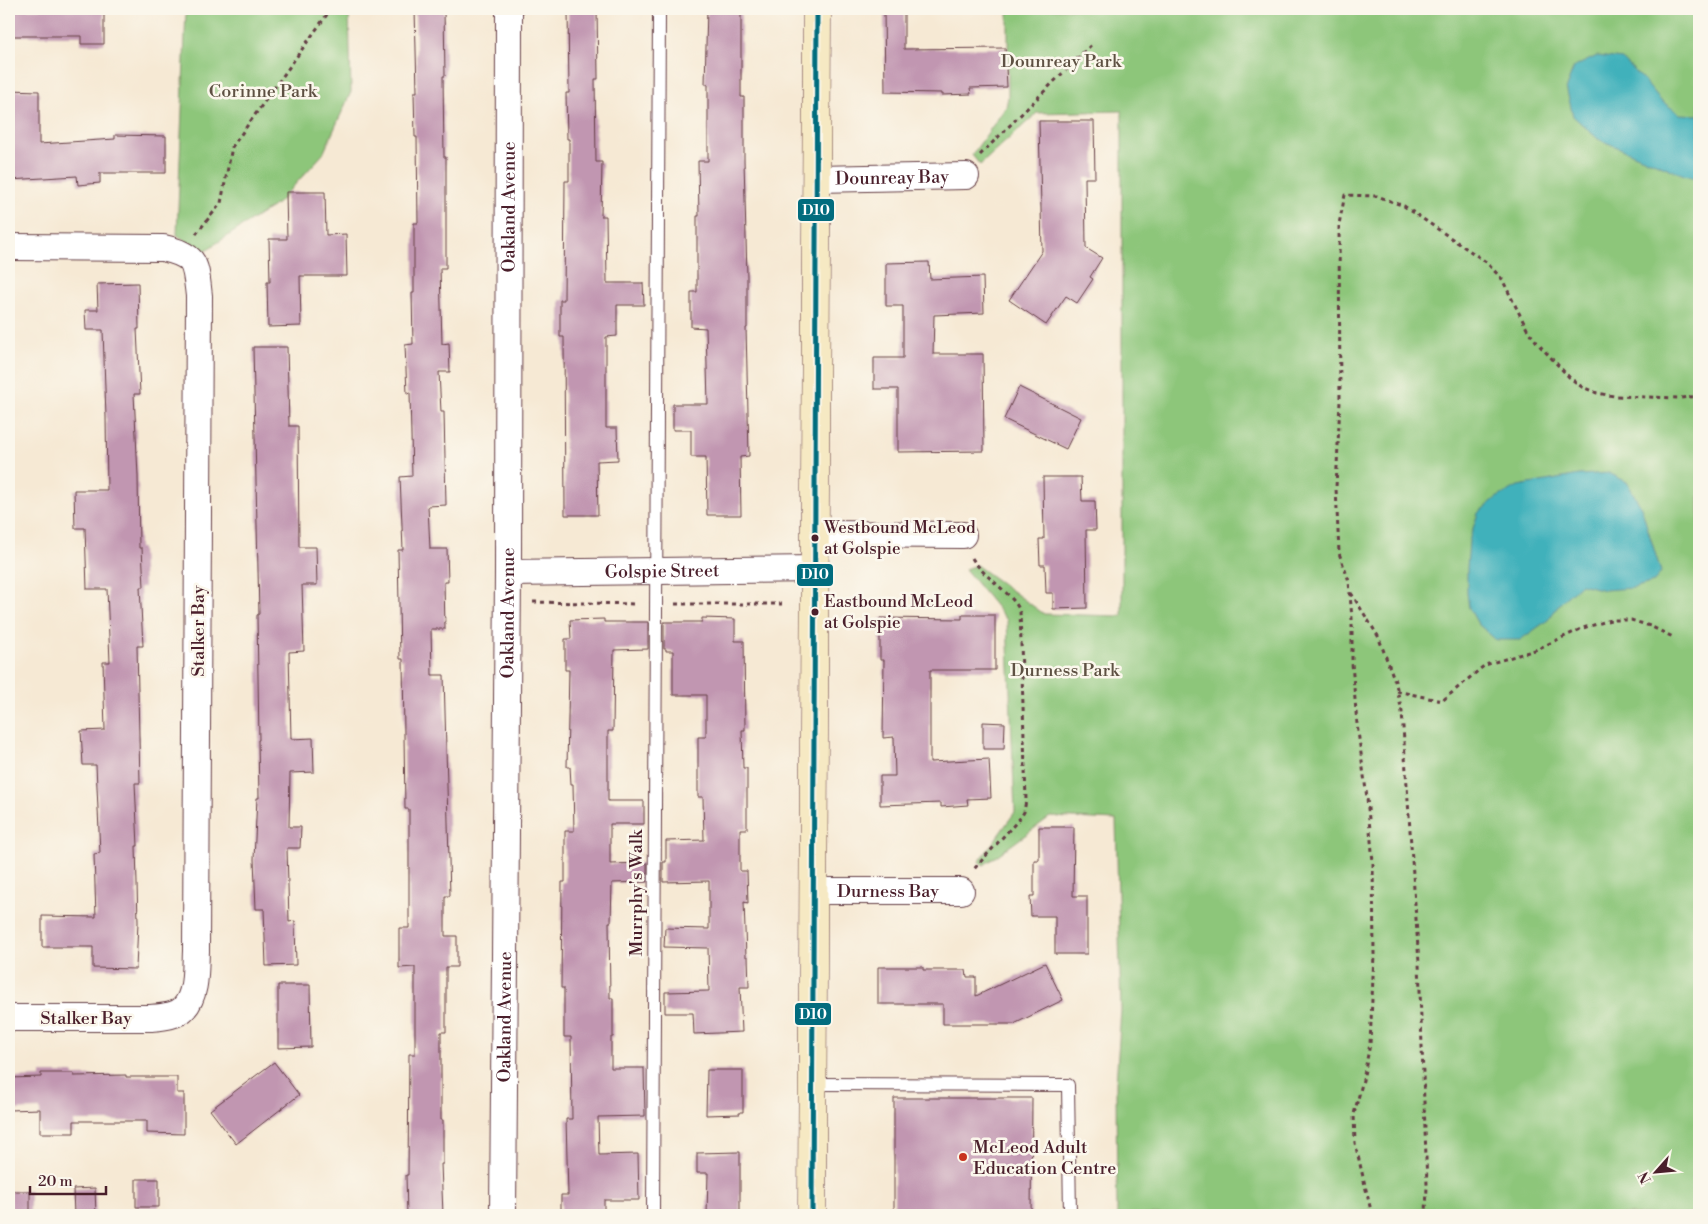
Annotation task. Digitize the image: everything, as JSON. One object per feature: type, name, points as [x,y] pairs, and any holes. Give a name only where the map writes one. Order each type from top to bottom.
[{"type":"street","name":"Oakland Avenue","points":[[503,1215],[508,573],[509,9]]},
{"type":"street","points":[[812,1215],[817,9]]},
{"type":"street","name":"Dounreay Bay","points":[[817,179],[966,176]]},
{"type":"street","points":[[9,247],[163,248],[182,252]]},
{"type":"street","name":"Stalker Bay","points":[[9,1018],[151,1018],[169,1016],[184,1009],[191,996],[196,951],[199,296],[196,271],[189,258],[182,252]]},
{"type":"street","points":[[815,534],[963,534]]},
{"type":"street","name":"Golspie Street","points":[[508,573],[816,569]]},
{"type":"street","name":"Durness Bay","points":[[814,891],[961,891]]},
{"type":"lane","name":"Murrphy's Walk","points":[[653,1215],[653,901],[657,571],[659,9]]},
{"type":"lane","points":[[813,1084],[1068,1085],[1070,1215]]},
{"type":"path","points":[[182,252],[221,203],[232,147],[331,9]]},
{"type":"path","points":[[966,176],[982,151],[1091,45]]},
{"type":"path","points":[[1372,1215],[1355,1143],[1354,1114],[1370,1044],[1374,954],[1372,862],[1367,798],[1356,724],[1349,581],[1340,553],[1336,488],[1340,401],[1339,224],[1345,195],[1377,196],[1404,206],[1486,262],[1502,279],[1528,331],[1534,339],[1555,363],[1582,387],[1597,394],[1614,396],[1681,398],[1699,396]]},
{"type":"path","points":[[961,891],[970,874],[1021,817],[1026,800],[1020,611],[1014,601],[975,562],[967,549],[963,534]]},
{"type":"path","points":[[1350,592],[1378,636],[1397,691],[1402,712],[1419,963],[1427,1185],[1426,1215]]},
{"type":"path","points":[[1397,691],[1442,700],[1485,665],[1535,650],[1583,628],[1611,620],[1631,620],[1650,626],[1673,637]]},
{"type":"green space","name":"Corinne Park","points":[[186,9],[349,9],[351,92],[323,154],[278,203],[200,254],[177,235]]},
{"type":"green space","points":[[1008,9],[1699,9],[1699,1215],[1117,1215],[1116,1083],[1121,1010],[1116,820],[1050,817],[984,865],[979,862],[1015,812],[1007,620],[965,569],[976,565],[1044,614],[1122,616],[1122,111],[1037,113],[980,165],[972,155],[1006,107],[1008,97]]},
{"type":"water","points":[[1597,56],[1622,59],[1641,77],[1660,100],[1680,114],[1699,115],[1699,179],[1684,175],[1598,139],[1573,116],[1566,87],[1574,67]]},
{"type":"water","points":[[1609,473],[1627,482],[1641,507],[1661,572],[1654,582],[1633,588],[1604,590],[1581,584],[1562,601],[1548,620],[1520,640],[1496,640],[1478,624],[1469,608],[1467,568],[1469,541],[1478,513],[1496,498],[1518,486],[1579,475]]},
{"type":"building","points":[[9,9],[104,9],[104,44],[81,44],[81,36],[9,36]]},
{"type":"building","points":[[415,9],[444,9],[445,76],[443,76],[444,157],[446,157],[446,268],[440,268],[442,344],[449,343],[450,372],[439,372],[441,412],[444,412],[446,505],[428,506],[430,549],[447,549],[448,582],[444,582],[445,629],[431,629],[432,675],[444,675],[450,896],[445,896],[445,936],[457,936],[457,967],[446,967],[446,1032],[441,1032],[443,1215],[407,1215],[409,1054],[415,1054],[415,967],[399,968],[399,928],[409,928],[409,809],[405,809],[403,659],[400,659],[398,550],[403,550],[400,477],[412,476],[410,393],[407,394],[405,345],[413,344],[414,223],[418,223],[417,137],[415,137],[414,92],[417,92]]},
{"type":"building","points":[[568,9],[597,9],[598,79],[595,79],[596,162],[602,162],[601,216],[606,216],[607,283],[643,283],[644,305],[617,305],[617,336],[606,337],[606,428],[617,428],[618,460],[597,461],[598,515],[565,515],[564,337],[560,337],[560,300],[564,300],[565,181],[569,181],[566,93],[569,93]]},
{"type":"building","points":[[707,9],[741,9],[741,97],[744,97],[749,456],[740,457],[741,515],[707,515],[706,457],[691,457],[691,430],[673,430],[673,404],[708,404],[706,328],[691,327],[691,292],[697,292],[698,161],[708,161],[708,84],[705,84]]},
{"type":"building","points":[[884,9],[904,9],[904,49],[1005,48],[1007,87],[970,88],[971,94],[942,95],[942,93],[885,92]]},
{"type":"building","points":[[10,90],[39,91],[39,144],[115,139],[115,135],[166,136],[166,173],[100,173],[100,183],[78,185],[77,176],[9,180]]},
{"type":"building","points":[[1039,121],[1094,121],[1095,178],[1085,178],[1086,248],[1102,258],[1090,277],[1093,279],[1077,303],[1066,296],[1046,325],[1009,300],[1042,251]]},
{"type":"building","points":[[286,192],[325,192],[326,235],[346,234],[347,276],[300,276],[301,326],[268,327],[267,282],[270,282],[269,239],[287,239]]},
{"type":"building","points":[[929,262],[930,279],[983,277],[984,313],[934,315],[933,354],[983,354],[984,451],[898,452],[898,389],[874,389],[874,358],[903,358],[903,306],[886,306],[886,263]]},
{"type":"building","points":[[138,283],[139,329],[137,329],[140,394],[134,394],[139,548],[142,548],[144,587],[140,587],[143,646],[137,646],[140,783],[135,783],[138,846],[136,846],[138,922],[136,969],[93,968],[93,947],[42,947],[42,916],[96,917],[94,854],[100,853],[96,765],[83,765],[81,731],[105,730],[103,662],[110,662],[107,589],[87,589],[85,528],[75,528],[74,490],[107,490],[106,417],[103,330],[86,330],[85,310],[98,310],[97,284]]},
{"type":"building","points":[[253,347],[287,347],[289,426],[298,426],[299,547],[316,547],[317,585],[302,585],[304,651],[289,652],[291,739],[313,738],[314,772],[290,773],[289,827],[301,827],[300,848],[287,848],[289,922],[295,921],[296,965],[266,966],[264,909],[256,909],[254,859],[257,798],[259,798],[257,615],[259,614]]},
{"type":"building","points":[[1019,387],[1081,418],[1066,449],[1004,419]]},
{"type":"building","points":[[1043,477],[1081,477],[1082,501],[1095,501],[1096,530],[1086,530],[1087,608],[1053,609],[1053,593],[1046,593],[1045,565],[1040,565],[1039,539],[1044,539]]},
{"type":"building","points":[[962,615],[995,615],[995,670],[930,670],[930,762],[989,759],[991,798],[967,799],[968,805],[941,807],[941,803],[880,805],[880,776],[895,776],[894,737],[883,738],[884,660],[880,660],[880,618],[962,619]]},
{"type":"building","points":[[702,618],[735,619],[735,641],[744,641],[745,730],[742,730],[743,768],[747,768],[747,829],[740,829],[740,871],[747,871],[748,903],[744,902],[749,987],[740,987],[742,1032],[694,1034],[693,1013],[665,1013],[665,992],[709,991],[708,948],[664,947],[665,928],[709,929],[709,881],[663,882],[663,862],[666,862],[666,841],[704,840],[703,797],[698,797],[698,737],[706,737],[706,695],[673,695],[673,651],[666,651],[664,649],[664,622],[702,622]]},
{"type":"building","points":[[604,619],[604,622],[648,622],[648,649],[614,650],[613,731],[608,731],[608,801],[644,801],[644,824],[610,824],[610,864],[647,863],[647,882],[612,883],[611,922],[609,922],[610,998],[613,998],[611,1068],[644,1068],[645,1116],[598,1117],[599,1155],[638,1154],[639,1200],[604,1200],[604,1215],[561,1215],[561,1195],[568,1195],[566,1119],[572,1119],[571,1037],[564,1037],[564,988],[561,988],[562,882],[565,882],[565,831],[574,831],[573,784],[571,784],[570,767],[567,767],[569,670],[565,670],[565,639],[571,639],[570,620]]},
{"type":"building","points":[[983,722],[1005,723],[1004,749],[983,749]]},
{"type":"building","points":[[1039,827],[1074,827],[1073,896],[1087,896],[1087,954],[1055,954],[1055,916],[1031,916],[1030,896],[1034,896],[1034,860],[1039,860]]},
{"type":"building","points":[[1045,963],[1063,1000],[1014,1024],[943,1024],[943,1004],[878,1004],[878,967],[923,967],[923,970],[966,970],[967,977],[976,977],[976,996]]},
{"type":"building","points":[[278,985],[310,985],[311,1047],[278,1048]]},
{"type":"building","points":[[274,1062],[299,1095],[236,1144],[210,1110]]},
{"type":"building","points":[[707,1070],[743,1070],[743,1112],[740,1112],[740,1114],[706,1115]]},
{"type":"building","points":[[41,1073],[74,1073],[74,1076],[126,1075],[126,1077],[177,1077],[177,1093],[184,1093],[184,1134],[147,1133],[147,1121],[74,1121],[74,1133],[40,1133],[40,1109],[9,1110],[9,1078],[41,1077]]},
{"type":"building","name":"McLeod Adult Education Centre","points":[[894,1098],[1032,1098],[1031,1215],[894,1215]]},
{"type":"building","points":[[740,1152],[740,1215],[707,1215],[708,1173],[697,1173],[697,1153]]},
{"type":"building","points":[[136,1179],[159,1179],[159,1207],[136,1207]]},
{"type":"building","points":[[95,1188],[96,1215],[74,1215],[73,1189]]},
{"type":"building","points":[[11,1191],[30,1191],[30,1215],[11,1215]]},
{"type":"transit line","name":"D10","points":[[812,1215],[817,9]]},
{"type":"place","name":"Westbound McLeod at Golspie","points":[[815,538]]},
{"type":"place","name":"Eastbound McLeod at Golspie","points":[[815,612]]},
{"type":"place","name":"McLeod Adult Education Centre","points":[[963,1157]]},
{"type":"park label","name":"Dounreay Park","points":[[1061,61]]},
{"type":"park label","name":"Durness Park","points":[[1065,670]]}]
